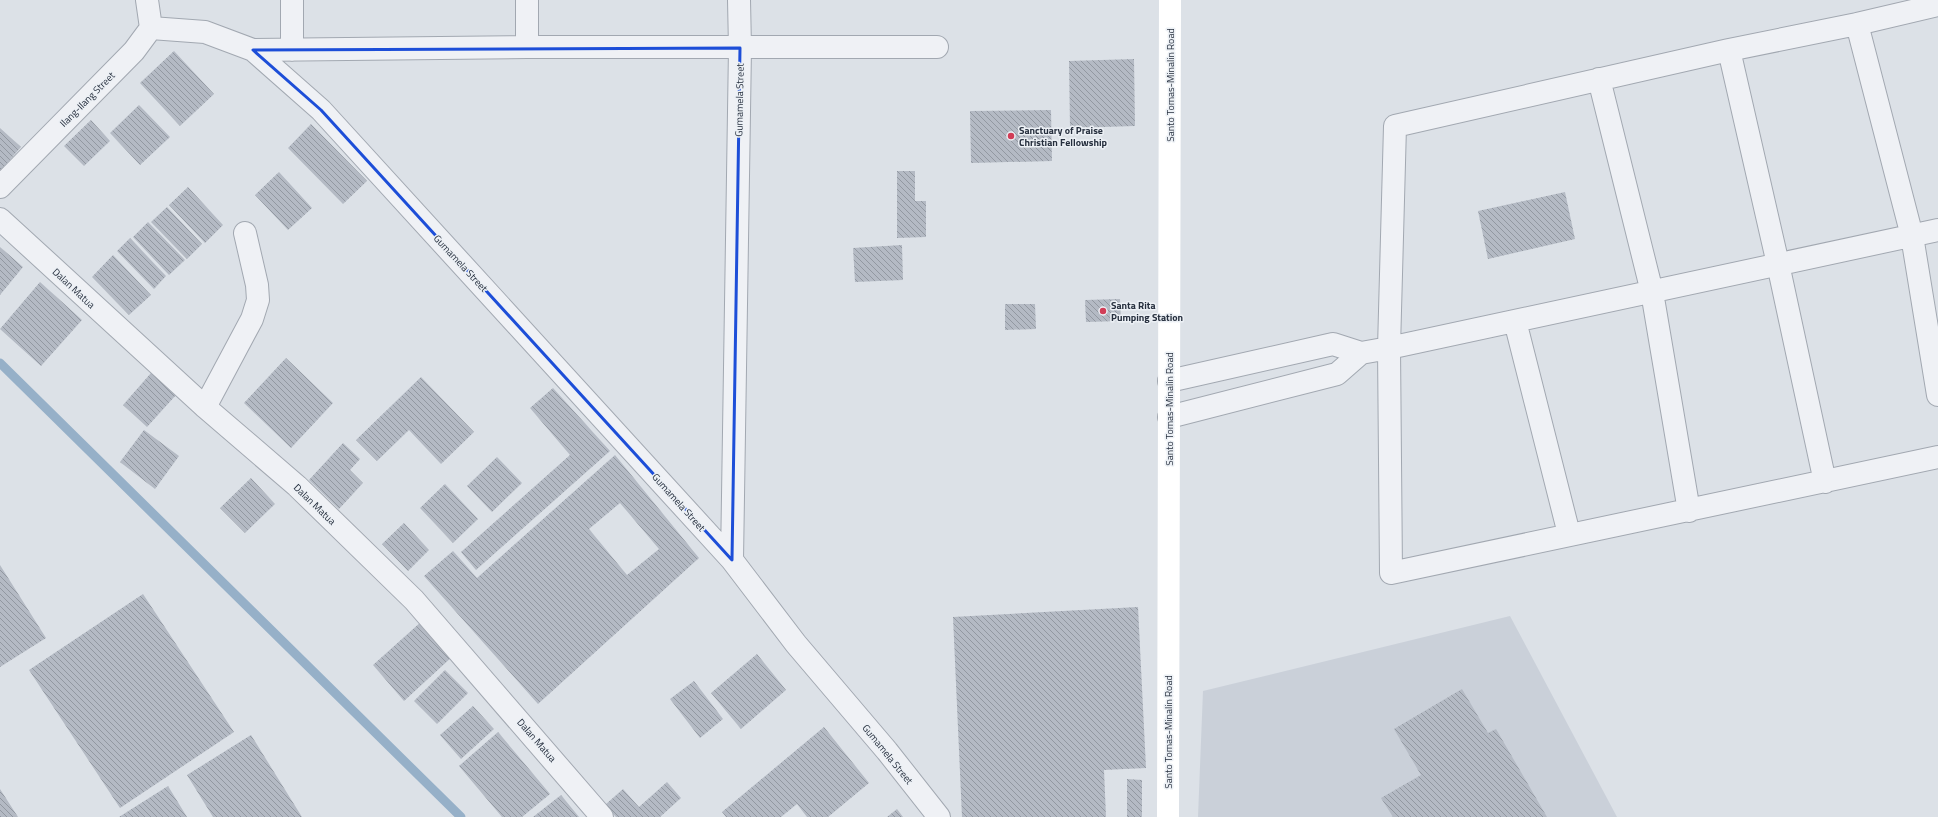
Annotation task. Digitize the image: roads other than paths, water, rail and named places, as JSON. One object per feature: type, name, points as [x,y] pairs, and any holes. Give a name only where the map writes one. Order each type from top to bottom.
[{"type":"main road","name":"Santo Tomas-Minalin Road","points":[[1168,817],[1170,0]]},
{"type":"street","points":[[147,0],[151,28]]},
{"type":"street","points":[[292,0],[292,50]]},
{"type":"street","points":[[527,0],[527,47]]},
{"type":"street","name":"Gumamela Street","points":[[732,560],[740,48],[739,0]]},
{"type":"street","points":[[1938,5],[1857,24],[1729,50],[1395,126],[1389,348],[1391,573],[1569,534],[1689,511],[1825,482],[1938,456]]},
{"type":"street","points":[[1857,24],[1912,236],[1938,395]]},
{"type":"street","name":"Gumamela Street","points":[[151,28],[205,32],[253,50],[321,110],[732,560],[796,644],[887,751],[939,817]]},
{"type":"street","name":"Ilang-Ilang Street","points":[[0,187],[134,52],[151,28]]},
{"type":"street","points":[[253,50],[527,47],[937,47]]},
{"type":"street","points":[[1729,50],[1778,264],[1825,482]]},
{"type":"street","points":[[1599,79],[1652,292],[1689,511]]},
{"type":"street","name":"Dalan Matua","points":[[0,219],[205,407],[297,486],[414,600],[602,817]]},
{"type":"street","points":[[1169,381],[1333,344],[1361,353],[1389,348],[1938,230]]},
{"type":"street","points":[[205,407],[252,320],[258,300],[258,285],[245,233]]},
{"type":"street","points":[[1514,321],[1569,534]]},
{"type":"street","points":[[1169,417],[1337,374],[1361,353]]},
{"type":"waterway","points":[[0,363],[461,817]]},
{"type":"place","name":"Sanctuary of Praise Christian Fellowship","points":[[1011,136]]},
{"type":"place","name":"Santa Rita Pumping Station","points":[[1103,311]]}]
